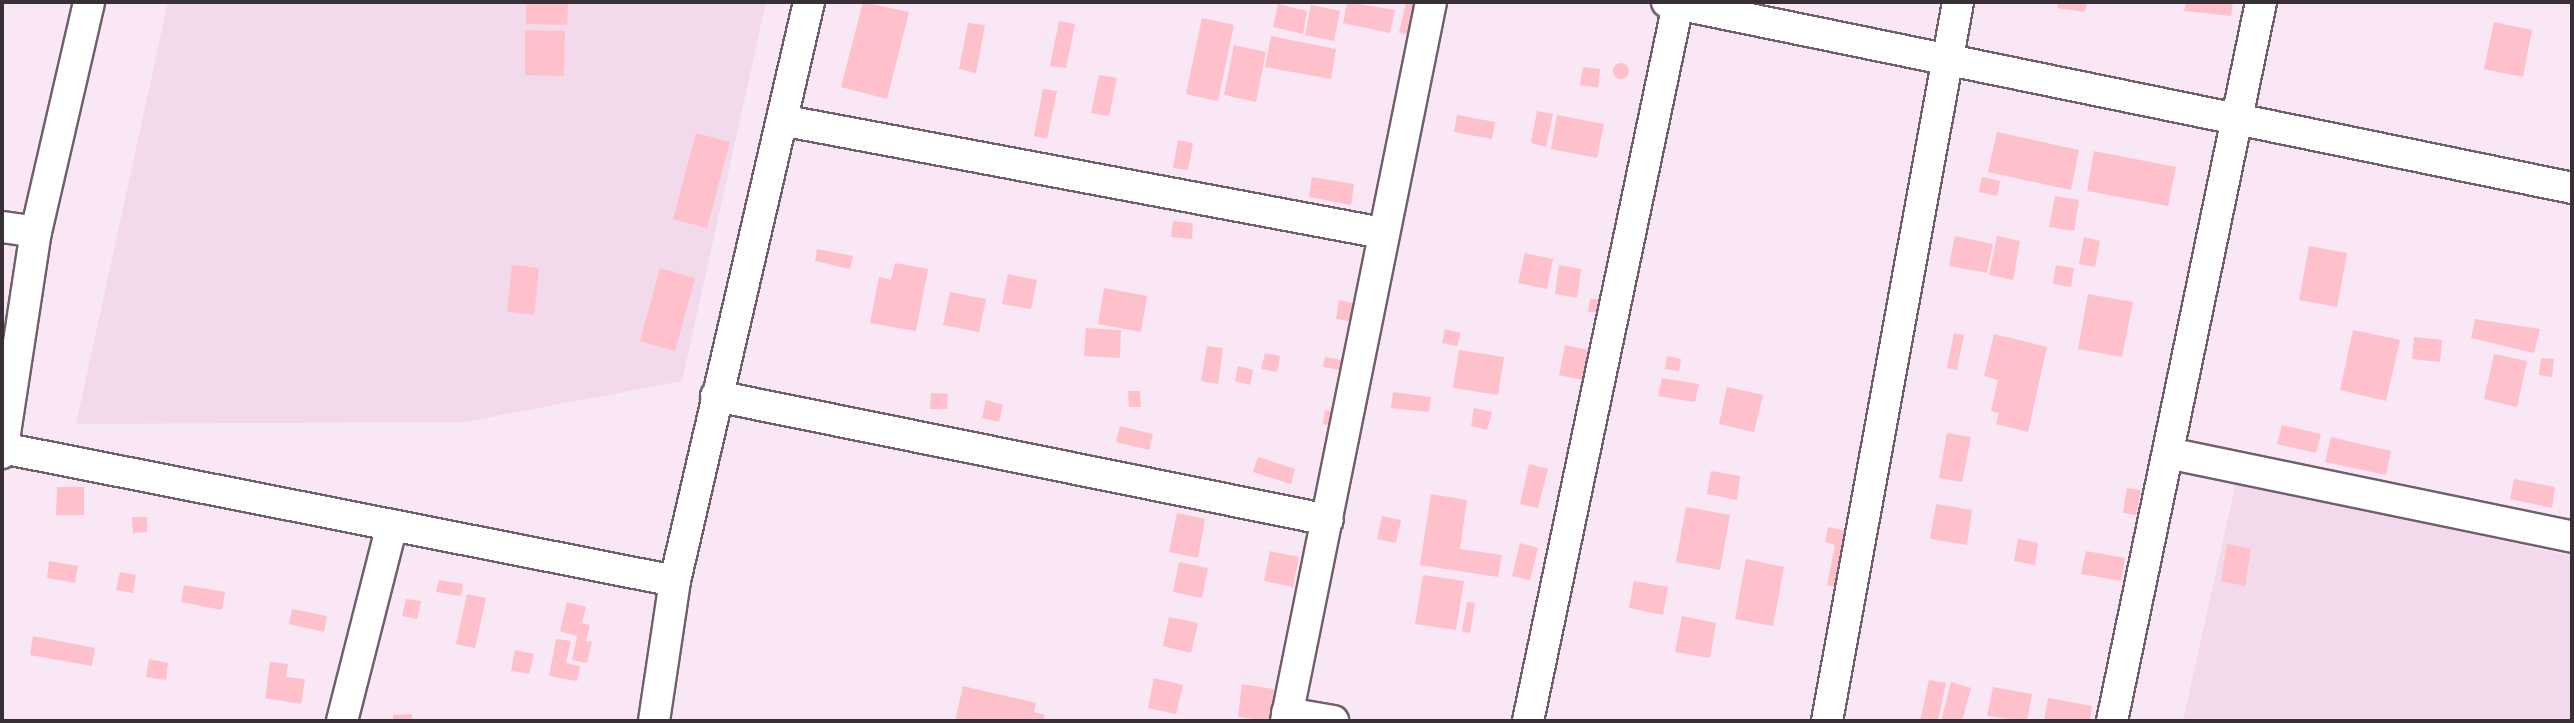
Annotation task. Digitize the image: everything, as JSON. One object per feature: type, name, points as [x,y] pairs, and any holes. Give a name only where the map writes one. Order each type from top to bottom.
[{"type":"street","points":[[89,2],[36,232],[2,451],[675,581]]},
{"type":"street","points":[[654,721],[675,581],[716,396],[786,121],[809,2]]},
{"type":"street","points":[[1333,721],[1286,717],[1328,520],[1382,233],[1430,2]]},
{"type":"street","points":[[1827,721],[1958,2]]},
{"type":"street","points":[[2112,721],[2168,453],[2232,118],[2261,2]]},
{"type":"street","points":[[1528,721],[1673,3],[2572,188]]},
{"type":"street","points":[[786,121],[1382,233]]},
{"type":"street","points":[[2,226],[36,232]]},
{"type":"street","points":[[716,396],[1328,520]]},
{"type":"street","points":[[2168,453],[2572,537]]},
{"type":"street","points":[[342,721],[392,525]]},
{"type":"shaded area","points":[[168,2],[766,2],[682,381],[464,422],[76,424]]},
{"type":"shaded area","points":[[2236,482],[2572,556],[2572,721],[2183,721]]},
{"type":"building","points":[[526,2],[568,2],[567,25],[526,24]]},
{"type":"building","points":[[863,2],[909,12],[887,99],[841,87]]},
{"type":"building","points":[[1347,2],[1395,10],[1390,33],[1343,23]]},
{"type":"building","points":[[1406,2],[1422,4],[1415,36],[1399,33]]},
{"type":"building","points":[[2058,2],[2087,2],[2085,12],[2057,8]]},
{"type":"building","points":[[2186,2],[2233,2],[2231,16],[2184,11]]},
{"type":"building","points":[[1278,4],[1307,11],[1303,34],[1273,27]]},
{"type":"building","points":[[1311,5],[1340,11],[1334,41],[1305,35]]},
{"type":"building","points":[[1202,18],[1234,25],[1218,101],[1186,94]]},
{"type":"building","points":[[1059,21],[1075,24],[1066,68],[1050,66]]},
{"type":"building","points":[[2494,22],[2532,30],[2523,77],[2484,69]]},
{"type":"building","points":[[968,23],[985,25],[976,73],[959,69]]},
{"type":"building","points":[[525,30],[565,31],[564,76],[525,75]]},
{"type":"building","points":[[1271,36],[1336,49],[1331,79],[1265,67]]},
{"type":"building","points":[[1234,45],[1266,52],[1256,102],[1224,95]]},
{"type":"building","points":[[1621,63],[1629,71],[1621,79],[1613,71]]},
{"type":"building","points":[[1583,67],[1600,69],[1598,88],[1580,85]]},
{"type":"building","points":[[1099,75],[1117,78],[1109,116],[1091,113]]},
{"type":"building","points":[[1043,89],[1057,91],[1047,139],[1034,136]]},
{"type":"building","points":[[1537,111],[1553,114],[1546,147],[1531,143]]},
{"type":"building","points":[[1457,115],[1495,122],[1492,139],[1454,132]]},
{"type":"building","points":[[1557,115],[1604,124],[1597,158],[1551,149]]},
{"type":"building","points":[[1997,132],[2079,150],[2071,190],[1988,172]]},
{"type":"building","points":[[696,133],[730,142],[707,228],[673,219]]},
{"type":"building","points":[[1178,140],[1193,143],[1188,170],[1173,168]]},
{"type":"building","points":[[2094,151],[2176,167],[2168,206],[2087,191]]},
{"type":"building","points":[[1312,177],[1354,184],[1351,205],[1309,197]]},
{"type":"building","points":[[1982,177],[2000,181],[1997,196],[1979,192]]},
{"type":"building","points":[[2055,196],[2079,200],[2074,231],[2049,227]]},
{"type":"building","points":[[1173,221],[1193,223],[1192,239],[1171,237]]},
{"type":"building","points":[[1955,236],[1993,244],[1987,273],[1949,266]]},
{"type":"building","points":[[1997,236],[2020,241],[2013,280],[1989,275]]},
{"type":"building","points":[[2084,237],[2100,241],[2095,267],[2079,264]]},
{"type":"building","points":[[2309,246],[2347,253],[2337,307],[2299,300]]},
{"type":"building","points":[[817,249],[853,256],[850,269],[815,261]]},
{"type":"building","points":[[1525,253],[1553,259],[1547,289],[1518,283]]},
{"type":"building","points":[[895,263],[928,269],[916,331],[870,323],[879,277],[891,280]]},
{"type":"building","points":[[512,265],[539,268],[534,315],[507,311]]},
{"type":"building","points":[[1559,265],[1581,269],[1577,298],[1555,294]]},
{"type":"building","points":[[2056,265],[2074,268],[2071,287],[2053,284]]},
{"type":"building","points":[[660,268],[695,278],[675,351],[640,341]]},
{"type":"building","points":[[1008,274],[1037,280],[1031,309],[1002,304]]},
{"type":"building","points":[[1104,288],[1147,296],[1141,332],[1098,324]]},
{"type":"building","points":[[950,292],[986,299],[979,332],[943,325]]},
{"type":"building","points":[[2088,294],[2133,302],[2122,357],[2078,349]]},
{"type":"building","points":[[1590,299],[1605,300],[1604,313],[1588,312]]},
{"type":"building","points":[[1339,300],[1357,304],[1353,322],[1336,319]]},
{"type":"building","points":[[2475,319],[2540,329],[2534,353],[2471,338]]},
{"type":"building","points":[[1086,328],[1121,330],[1120,358],[1084,356]]},
{"type":"building","points":[[1445,329],[1461,333],[1457,346],[1442,343]]},
{"type":"building","points":[[2353,330],[2400,340],[2386,401],[2340,390]]},
{"type":"building","points":[[1954,333],[1964,335],[1957,370],[1947,368]]},
{"type":"building","points":[[1994,334],[2047,347],[2028,432],[1996,424],[1999,413],[1991,411],[1998,380],[1984,376]]},
{"type":"building","points":[[2414,337],[2442,340],[2440,362],[2412,359]]},
{"type":"building","points":[[1565,345],[1593,351],[1587,381],[1559,375]]},
{"type":"building","points":[[1207,346],[1223,348],[1218,384],[1201,381]]},
{"type":"building","points":[[1459,350],[1504,357],[1498,395],[1453,388]]},
{"type":"building","points":[[1265,353],[1280,356],[1277,372],[1261,369]]},
{"type":"building","points":[[2494,354],[2527,361],[2517,407],[2484,399]]},
{"type":"building","points":[[1667,356],[1681,359],[1679,371],[1665,369]]},
{"type":"building","points":[[1325,357],[1347,361],[1345,371],[1323,367]]},
{"type":"building","points":[[2541,358],[2554,359],[2552,377],[2539,375]]},
{"type":"building","points":[[1238,366],[1253,370],[1250,385],[1235,381]]},
{"type":"building","points":[[1662,378],[1699,384],[1695,402],[1658,396]]},
{"type":"building","points":[[1727,387],[1763,395],[1754,432],[1719,424]]},
{"type":"building","points":[[1128,391],[1140,391],[1141,407],[1129,407]]},
{"type":"building","points":[[1393,392],[1431,397],[1429,412],[1391,408]]},
{"type":"building","points":[[931,393],[948,394],[947,409],[930,409]]},
{"type":"building","points":[[986,400],[1003,405],[999,422],[982,418]]},
{"type":"building","points":[[1474,408],[1492,412],[1487,430],[1471,426]]},
{"type":"building","points":[[1325,410],[1339,413],[1337,427],[1323,424]]},
{"type":"building","points":[[2282,425],[2321,434],[2316,453],[2277,444]]},
{"type":"building","points":[[1120,426],[1153,434],[1149,450],[1116,442]]},
{"type":"building","points":[[1947,433],[1971,437],[1962,482],[1939,478]]},
{"type":"building","points":[[2331,437],[2391,451],[2386,475],[2325,462]]},
{"type":"building","points":[[1258,457],[1295,469],[1291,484],[1253,472]]},
{"type":"building","points":[[1529,464],[1548,469],[1538,508],[1520,504]]},
{"type":"building","points":[[1711,471],[1740,476],[1737,500],[1707,494]]},
{"type":"building","points":[[2514,479],[2555,487],[2552,508],[2510,499]]},
{"type":"building","points":[[57,487],[84,487],[84,515],[56,515]]},
{"type":"building","points":[[2127,488],[2141,490],[2136,515],[2123,513]]},
{"type":"building","points":[[1431,494],[1467,500],[1460,549],[1502,555],[1498,577],[1420,565]]},
{"type":"building","points":[[1936,504],[1972,510],[1967,545],[1930,539]]},
{"type":"building","points":[[1686,507],[1730,515],[1720,570],[1676,562]]},
{"type":"building","points":[[1177,513],[1205,519],[1198,558],[1169,552]]},
{"type":"building","points":[[1382,516],[1401,520],[1396,543],[1377,539]]},
{"type":"building","points":[[132,517],[147,517],[147,532],[133,533]]},
{"type":"building","points":[[1828,527],[1851,532],[1839,588],[1827,585],[1835,545],[1825,542]]},
{"type":"building","points":[[2018,539],[2038,543],[2035,565],[2014,561]]},
{"type":"building","points":[[1520,543],[1538,548],[1530,580],[1512,576]]},
{"type":"building","points":[[2227,544],[2251,549],[2245,586],[2221,581]]},
{"type":"building","points":[[1270,551],[1299,557],[1293,587],[1264,581]]},
{"type":"building","points":[[2086,551],[2125,558],[2121,581],[2081,574]]},
{"type":"building","points":[[1746,559],[1784,567],[1773,626],[1735,619]]},
{"type":"building","points":[[49,561],[78,566],[75,583],[47,578]]},
{"type":"building","points":[[1179,562],[1208,568],[1202,598],[1173,592]]},
{"type":"building","points":[[120,572],[136,575],[133,593],[116,590]]},
{"type":"building","points":[[1423,575],[1464,581],[1456,630],[1415,624]]},
{"type":"building","points":[[439,580],[463,584],[461,596],[436,592]]},
{"type":"building","points":[[1634,581],[1668,587],[1663,615],[1629,608]]},
{"type":"building","points":[[184,585],[225,592],[222,610],[181,602]]},
{"type":"building","points":[[467,594],[486,598],[475,648],[456,644]]},
{"type":"building","points":[[406,599],[421,601],[417,619],[402,616]]},
{"type":"building","points":[[567,602],[586,607],[582,623],[590,625],[586,641],[592,642],[587,663],[572,660],[577,636],[560,631]]},
{"type":"building","points":[[1467,602],[1475,603],[1470,633],[1462,631]]},
{"type":"building","points":[[292,609],[327,616],[324,632],[289,624]]},
{"type":"building","points":[[1682,616],[1716,623],[1710,658],[1675,652]]},
{"type":"building","points":[[1169,617],[1198,623],[1191,653],[1163,646]]},
{"type":"building","points":[[33,636],[95,648],[92,666],[30,655]]},
{"type":"building","points":[[556,639],[571,641],[566,663],[580,666],[577,681],[549,676]]},
{"type":"building","points":[[515,650],[534,654],[529,674],[511,671]]},
{"type":"building","points":[[149,659],[168,663],[166,680],[146,677]]},
{"type":"building","points":[[270,662],[288,664],[286,677],[305,679],[301,704],[265,698]]},
{"type":"building","points":[[1154,678],[1183,685],[1176,714],[1148,708]]},
{"type":"building","points":[[1929,680],[1946,683],[1938,721],[1920,721]]},
{"type":"building","points":[[1951,682],[1971,688],[1962,721],[1941,721]]},
{"type":"building","points":[[1242,684],[1274,689],[1270,721],[1238,717]]},
{"type":"building","points":[[963,686],[1036,703],[1034,712],[1045,715],[1043,721],[955,721]]},
{"type":"building","points":[[1993,687],[2032,694],[2027,721],[1987,716]]},
{"type":"building","points":[[2048,698],[2092,706],[2090,721],[2044,721]]},
{"type":"building","points":[[412,714],[412,721],[393,721],[393,715]]}]
